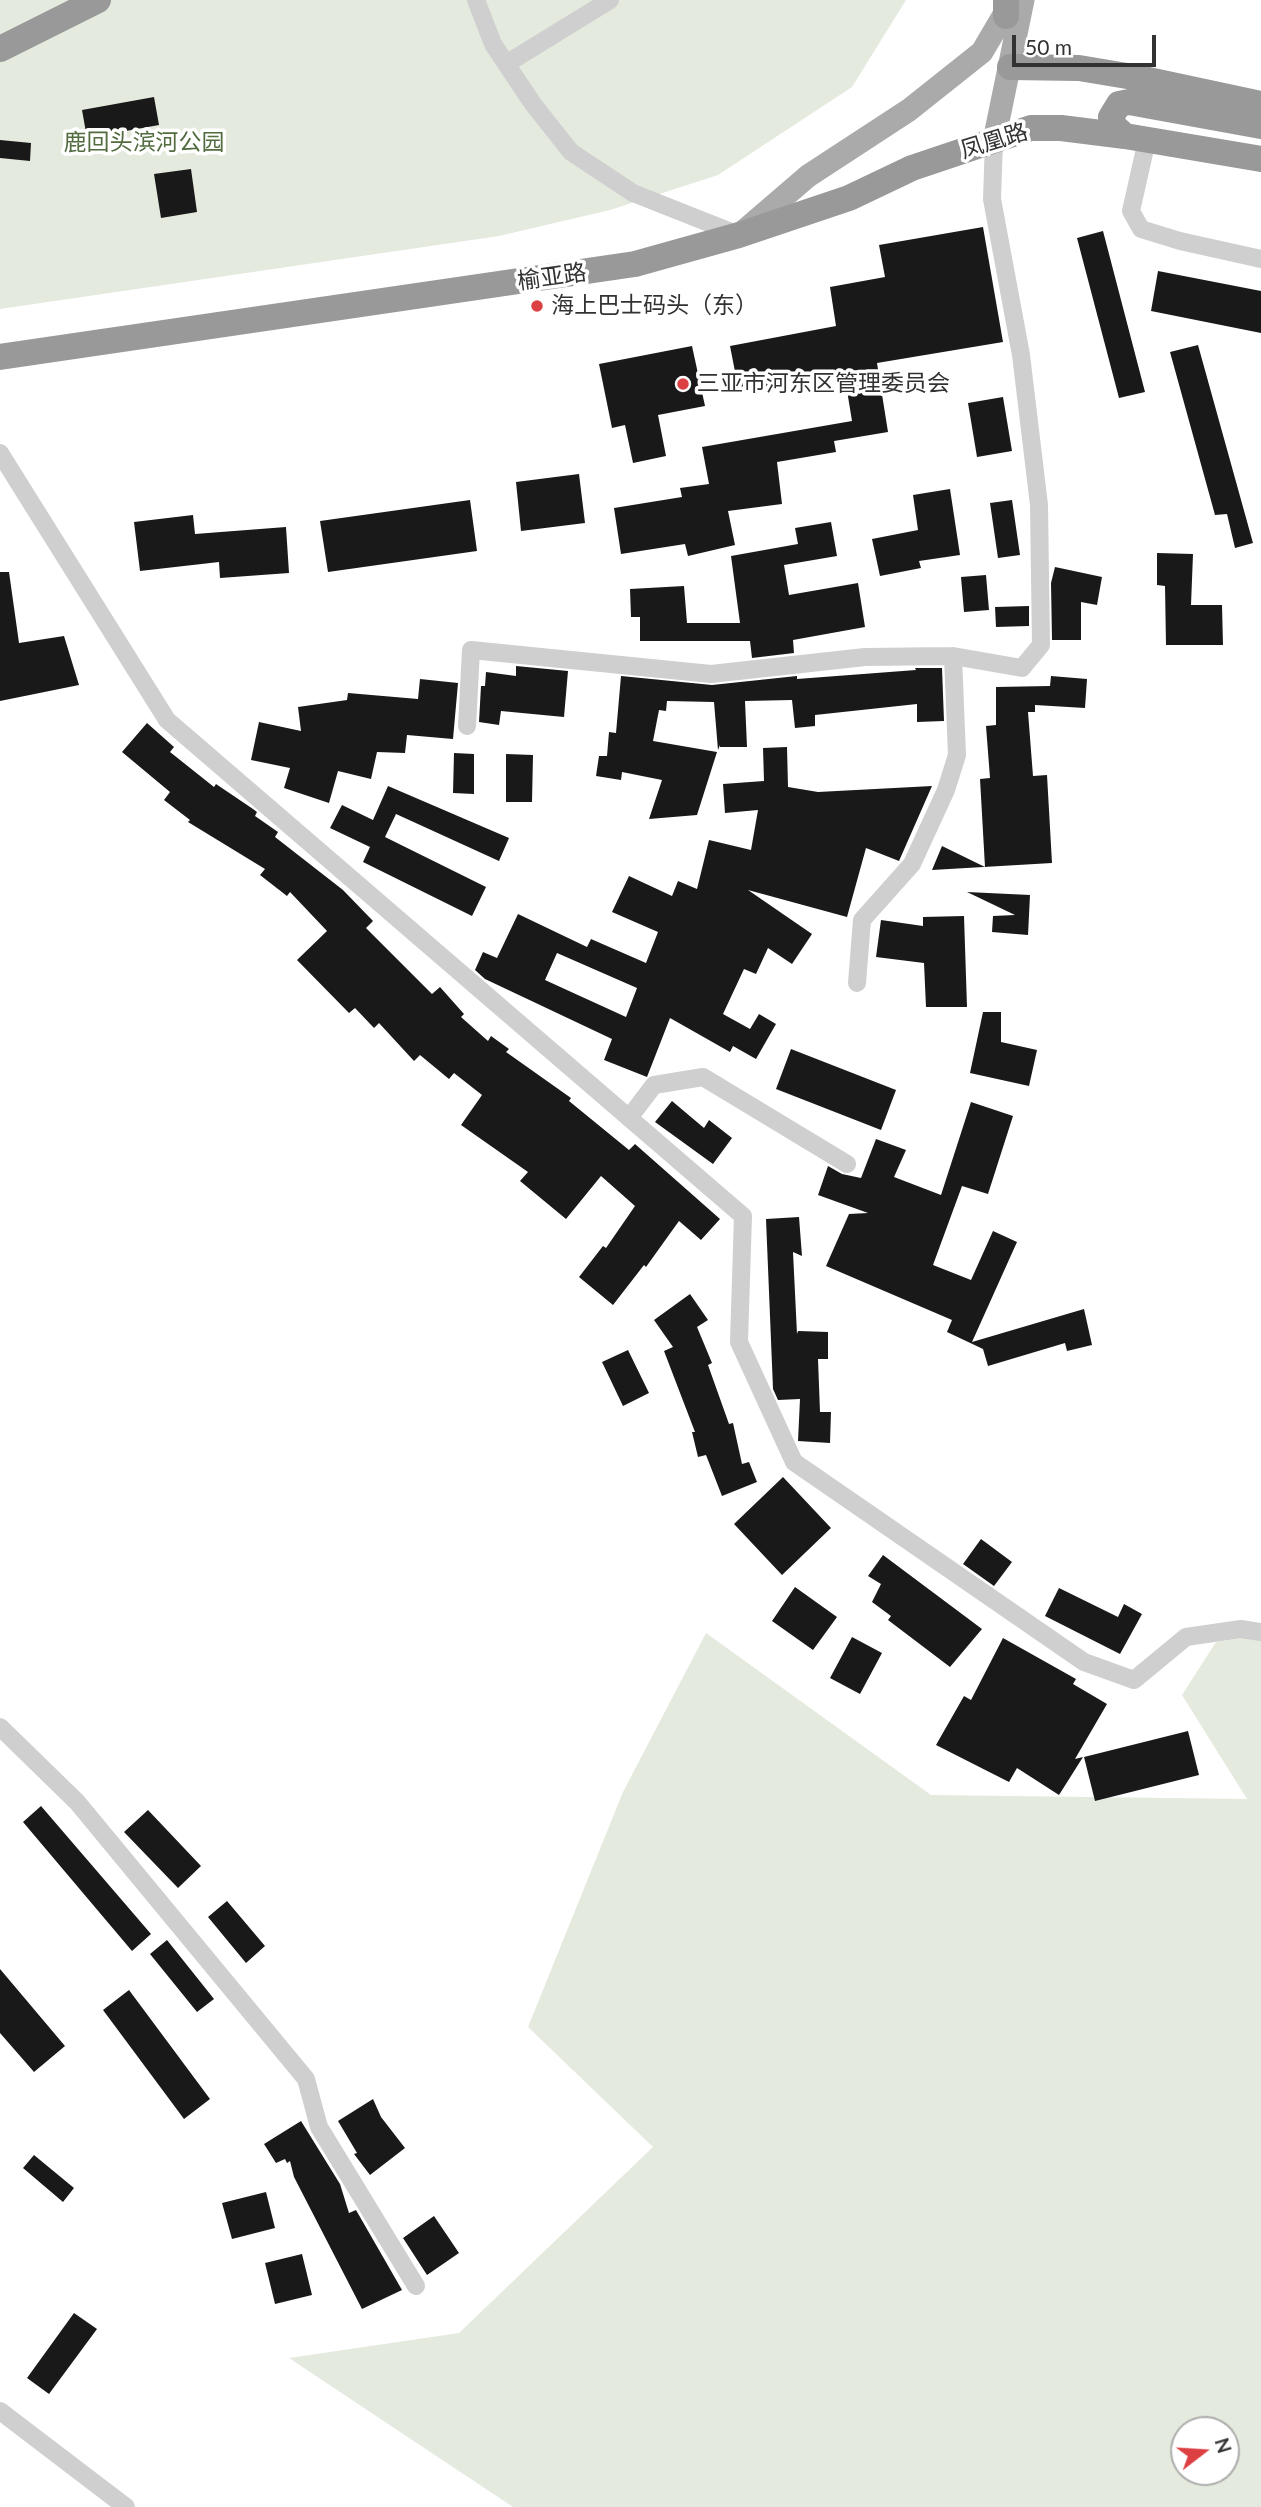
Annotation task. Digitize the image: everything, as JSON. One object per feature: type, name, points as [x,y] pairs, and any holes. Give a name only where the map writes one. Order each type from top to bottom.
[{"type":"highway","points":[[0,49],[98,0]]},
{"type":"highway","points":[[1010,66],[1079,68],[1261,104]]},
{"type":"highway","points":[[1136,138],[1114,126],[1111,117],[1119,104],[1129,102],[1261,126]]},
{"type":"highway","name":"凤凰路","points":[[739,235],[849,198],[912,168],[1031,128],[1061,128],[1136,138],[1261,159]]},
{"type":"highway","name":"榆亚路","points":[[0,357],[635,264],[739,235]]},
{"type":"main road","points":[[994,141],[1010,66],[1012,4]]},
{"type":"main road","name":"榆亚路","points":[[739,235],[808,176],[909,110],[982,52],[1012,4]]},
{"type":"street","points":[[476,0],[493,44],[571,152],[633,193],[739,235]]},
{"type":"street","points":[[506,64],[610,0]]},
{"type":"street","points":[[1136,138],[1131,211],[1141,229],[1180,242],[1261,259]]},
{"type":"street","points":[[467,726],[471,650],[711,674],[865,657],[953,656],[1022,668],[1041,645],[1039,506],[1021,355],[992,199],[994,141]]},
{"type":"street","points":[[0,453],[167,720],[743,1216],[739,1342],[794,1462],[1084,1662],[1134,1680],[1186,1637],[1241,1629],[1261,1632]]},
{"type":"street","points":[[857,983],[862,920],[912,864],[946,790],[957,755],[953,656]]},
{"type":"street","points":[[629,1118],[654,1085],[703,1077],[847,1164]]},
{"type":"street","points":[[0,1727],[76,1802],[306,2078],[319,2127],[416,2286]]},
{"type":"street","points":[[0,2411],[126,2507]]},
{"type":"green space","name":"鹿回头滨河公园","points":[[0,0],[906,0],[852,87],[718,175],[610,210],[499,236],[0,309]]},
{"type":"green space","points":[[706,1633],[931,1795],[1247,1799],[1182,1695],[1216,1642],[1261,1635],[1261,2507],[513,2507],[289,2358],[459,2333],[653,2147],[528,2027],[623,1792]]},
{"type":"building","points":[[154,97],[159,125],[87,138],[82,110]]},
{"type":"building","points":[[0,140],[31,143],[30,161],[0,158]]},
{"type":"building","points":[[191,169],[197,212],[161,218],[154,174]]},
{"type":"building","points":[[983,227],[1003,342],[877,363],[888,432],[834,441],[836,452],[777,462],[782,504],[728,511],[735,545],[688,556],[685,544],[621,554],[614,508],[682,497],[680,488],[709,484],[702,447],[852,421],[844,372],[739,392],[730,346],[836,326],[830,287],[885,277],[879,245]]},
{"type":"building","points":[[1103,231],[1145,392],[1119,398],[1077,238]]},
{"type":"building","points":[[1158,271],[1261,291],[1261,333],[1151,311]]},
{"type":"building","points":[[1198,345],[1253,543],[1235,548],[1227,514],[1215,515],[1170,352]]},
{"type":"building","points":[[692,346],[705,406],[658,415],[666,456],[633,463],[625,425],[612,428],[599,364]]},
{"type":"building","points":[[1003,397],[1012,451],[977,457],[968,403]]},
{"type":"building","points":[[579,474],[585,523],[521,531],[516,482]]},
{"type":"building","points":[[950,489],[960,555],[919,561],[921,568],[880,576],[872,539],[918,530],[913,495]]},
{"type":"building","points":[[470,500],[477,551],[328,572],[320,521]]},
{"type":"building","points":[[1012,500],[1020,555],[998,558],[990,503]]},
{"type":"building","points":[[193,515],[195,534],[286,527],[289,573],[220,578],[219,562],[140,571],[134,522]]},
{"type":"building","points":[[831,522],[837,556],[784,565],[789,595],[858,583],[865,627],[793,640],[794,653],[752,658],[750,641],[640,641],[640,617],[631,617],[630,589],[684,586],[687,623],[740,623],[731,556],[798,544],[795,528]]},
{"type":"building","points":[[1157,553],[1193,554],[1191,605],[1222,605],[1223,645],[1166,645],[1165,586],[1157,585]]},
{"type":"building","points":[[1055,567],[1102,577],[1097,605],[1081,602],[1081,640],[1052,640],[1051,583]]},
{"type":"building","points":[[0,572],[9,572],[19,643],[64,636],[79,685],[0,701]]},
{"type":"building","points":[[986,575],[989,610],[964,612],[961,577]]},
{"type":"building","points":[[1029,606],[1029,626],[996,627],[995,607]]},
{"type":"building","points":[[516,666],[568,671],[564,717],[501,711],[499,725],[479,722],[481,686],[485,686],[486,672],[516,676]]},
{"type":"building","points":[[915,668],[942,668],[944,721],[917,722],[917,704],[815,715],[815,726],[795,728],[792,700],[745,701],[747,747],[720,745],[718,750],[714,702],[667,701],[666,711],[659,710],[653,741],[717,752],[697,815],[649,819],[662,780],[622,772],[621,780],[596,776],[599,756],[607,756],[609,732],[616,733],[621,676],[712,685],[797,676],[797,679],[916,670]]},
{"type":"building","points":[[1051,676],[1087,679],[1085,708],[1035,705],[1035,712],[1028,712],[1033,776],[1047,775],[1052,863],[985,867],[980,779],[990,778],[986,726],[996,725],[996,687],[1050,686]]},
{"type":"building","points":[[420,679],[458,683],[453,739],[407,735],[405,753],[377,752],[371,779],[338,771],[329,803],[284,788],[290,768],[251,760],[259,722],[301,731],[298,707],[347,700],[348,693],[418,699]]},
{"type":"building","points":[[147,723],[174,747],[170,752],[214,787],[216,784],[257,812],[255,816],[278,832],[275,837],[343,890],[373,921],[366,928],[432,994],[440,987],[464,1014],[461,1017],[488,1041],[491,1036],[509,1049],[506,1052],[571,1098],[569,1101],[629,1150],[635,1144],[720,1219],[701,1240],[679,1221],[646,1267],[644,1265],[613,1305],[579,1277],[603,1246],[606,1248],[635,1206],[601,1176],[566,1219],[520,1181],[528,1172],[461,1125],[482,1095],[454,1073],[449,1079],[420,1055],[414,1061],[379,1023],[374,1028],[355,1008],[349,1013],[297,960],[327,931],[290,892],[287,896],[260,875],[265,869],[188,822],[190,820],[164,800],[170,792],[122,752]]},
{"type":"building","points":[[787,747],[788,787],[818,792],[932,786],[899,861],[866,848],[847,917],[748,890],[812,934],[792,964],[768,948],[756,974],[744,969],[723,1014],[750,1029],[759,1014],[776,1024],[756,1059],[733,1046],[730,1052],[670,1018],[647,1077],[604,1060],[612,1039],[485,979],[475,970],[483,952],[497,958],[518,914],[587,947],[591,939],[646,963],[658,932],[612,912],[629,876],[672,896],[678,881],[697,889],[709,840],[751,850],[758,810],[725,813],[723,784],[764,781],[763,748]],"holes":[[[557,953],[637,988],[626,1017],[545,980]]]},
{"type":"building","points":[[454,753],[474,754],[474,794],[453,793]]},
{"type":"building","points":[[506,754],[533,755],[532,802],[506,802]]},
{"type":"building","points":[[388,786],[509,838],[499,861],[396,814],[385,837],[486,887],[472,916],[363,862],[370,847],[330,828],[342,805],[373,820]]},
{"type":"building","points":[[942,846],[985,867],[932,870]]},
{"type":"building","points":[[967,892],[1030,895],[1028,935],[992,932],[993,916],[1015,915]]},
{"type":"building","points":[[964,916],[967,1007],[926,1007],[924,963],[876,957],[881,920],[923,926],[923,917]]},
{"type":"building","points":[[983,1012],[1001,1012],[1001,1042],[1037,1050],[1029,1086],[970,1073]]},
{"type":"building","points":[[791,1049],[896,1090],[881,1130],[776,1089]]},
{"type":"building","points":[[672,1101],[704,1128],[709,1120],[732,1138],[713,1164],[655,1122]]},
{"type":"building","points":[[971,1102],[1013,1116],[988,1194],[962,1186],[933,1265],[971,1280],[993,1231],[1017,1242],[972,1342],[1084,1309],[1092,1345],[1067,1351],[1065,1343],[988,1366],[983,1349],[947,1332],[952,1320],[826,1266],[849,1214],[868,1213],[818,1195],[828,1166],[842,1174],[861,1178],[876,1139],[906,1150],[894,1177],[941,1195]]},
{"type":"building","points":[[799,1217],[802,1256],[793,1252],[797,1334],[798,1331],[828,1332],[828,1359],[818,1359],[820,1412],[831,1412],[830,1443],[798,1441],[800,1399],[778,1400],[773,1389],[766,1219]]},
{"type":"building","points":[[690,1294],[708,1320],[697,1327],[712,1363],[708,1365],[729,1424],[733,1423],[742,1464],[749,1462],[757,1482],[722,1496],[706,1455],[698,1457],[692,1432],[695,1432],[664,1351],[673,1347],[654,1320]]},
{"type":"building","points":[[628,1350],[649,1393],[623,1406],[602,1362]]},
{"type":"building","points":[[783,1477],[831,1528],[782,1575],[734,1524]]},
{"type":"building","points":[[981,1539],[1012,1562],[994,1586],[963,1564]]},
{"type":"building","points":[[883,1555],[982,1629],[950,1667],[888,1620],[891,1616],[872,1602],[881,1584],[868,1576]]},
{"type":"building","points":[[795,1587],[837,1617],[813,1650],[772,1621]]},
{"type":"building","points":[[1059,1588],[1118,1617],[1124,1604],[1142,1614],[1120,1654],[1045,1616]]},
{"type":"building","points":[[852,1637],[882,1653],[860,1694],[830,1678]]},
{"type":"building","points":[[1003,1638],[1076,1679],[1073,1684],[1107,1704],[1075,1759],[1083,1757],[1059,1795],[1017,1768],[1009,1782],[936,1745],[964,1696],[971,1700]]},
{"type":"building","points":[[1188,1731],[1199,1775],[1095,1801],[1084,1757]]},
{"type":"building","points":[[41,1806],[151,1934],[132,1951],[23,1822]]},
{"type":"building","points":[[148,1810],[201,1866],[178,1888],[124,1832]]},
{"type":"building","points":[[227,1901],[265,1946],[246,1963],[208,1917]]},
{"type":"building","points":[[167,1940],[214,1999],[197,2012],[150,1954]]},
{"type":"building","points":[[0,1969],[65,2046],[34,2072],[0,2033]]},
{"type":"building","points":[[129,1990],[210,2099],[184,2119],[103,2010]]},
{"type":"building","points":[[373,2099],[381,2117],[405,2148],[370,2175],[354,2154],[357,2153],[338,2121]]},
{"type":"building","points":[[301,2121],[340,2184],[349,2213],[356,2210],[402,2290],[362,2309],[294,2177],[290,2161],[287,2163],[285,2159],[276,2163],[264,2144]]},
{"type":"building","points":[[34,2155],[74,2188],[63,2202],[23,2168]]},
{"type":"building","points":[[266,2192],[275,2228],[232,2239],[222,2203]]},
{"type":"building","points":[[434,2216],[459,2253],[427,2275],[403,2238]]},
{"type":"building","points":[[302,2254],[312,2295],[275,2304],[265,2263]]},
{"type":"building","points":[[74,2313],[97,2329],[49,2394],[27,2378]]},
{"type":"place","name":"海上巴士码头（东）","points":[[537,306]]},
{"type":"place","name":"三亚市河东区管理委员会","points":[[683,384]]}]
